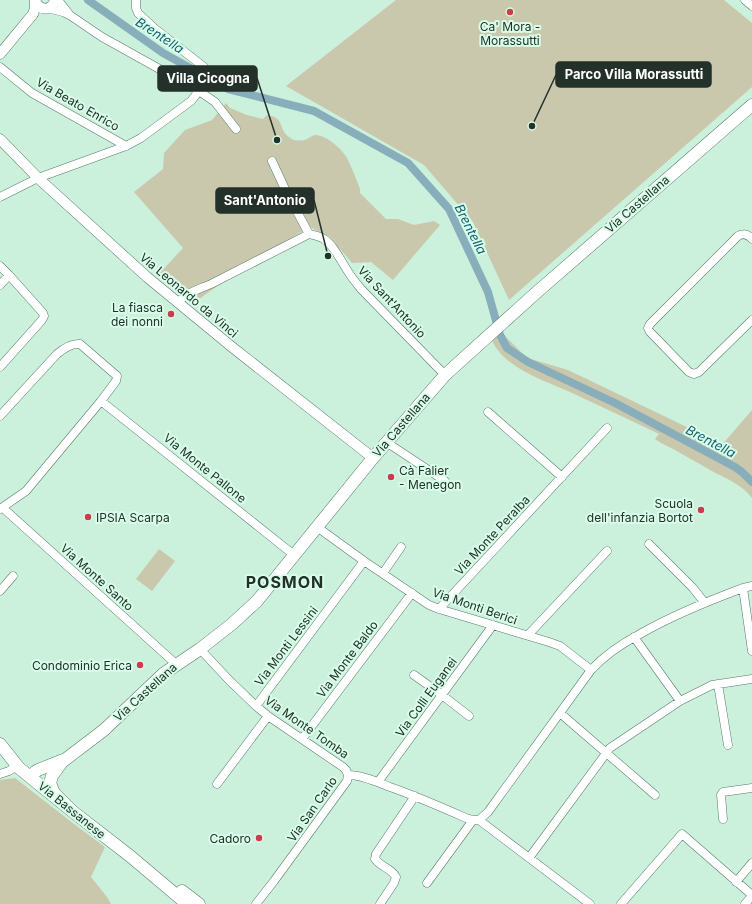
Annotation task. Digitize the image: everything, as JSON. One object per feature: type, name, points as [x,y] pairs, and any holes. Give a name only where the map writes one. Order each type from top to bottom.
[{"type":"main road","name":"Via Castellana","points":[[72,812],[54,793],[50,783],[50,778],[53,773],[66,758],[104,730],[163,674],[200,649],[232,624],[257,601],[386,442],[445,375],[492,332],[752,105]]},
{"type":"main road","name":"Via Bassanese","points":[[0,744],[16,765],[72,812],[182,896],[199,904]]},
{"type":"main road","name":"Via Castellana","points":[[30,777],[36,771],[66,758]]},
{"type":"street","points":[[35,0],[39,7],[63,12],[71,16],[107,39],[199,91],[215,102],[236,129]]},
{"type":"street","points":[[0,54],[30,18],[35,10],[35,0]]},
{"type":"street","points":[[30,18],[37,12],[52,6],[56,0],[71,16]]},
{"type":"street","points":[[0,197],[38,178],[126,146],[141,138],[191,101],[199,91],[207,75],[204,67],[154,28],[138,13],[136,8],[136,0]]},
{"type":"street","points":[[745,0],[752,6]]},
{"type":"street","name":"Via Beato Enrico","points":[[0,67],[32,93],[126,146]]},
{"type":"street","name":"Via Leonardo da Vinci","points":[[0,139],[38,178],[147,277],[232,348],[373,458]]},
{"type":"street","points":[[178,303],[189,294],[309,234],[284,189],[272,161]]},
{"type":"street","name":"Via Sant'Antonio","points":[[309,234],[324,239],[329,243],[361,289],[445,375]]},
{"type":"street","points":[[752,239],[750,236],[745,234],[738,236],[650,324],[648,328],[650,332],[689,372],[694,374],[699,372],[752,320]]},
{"type":"street","points":[[0,266],[43,313],[44,316],[0,367]]},
{"type":"street","points":[[0,285],[9,275]]},
{"type":"street","points":[[0,416],[57,354],[63,349],[76,343],[80,344],[117,376],[116,380],[101,401],[26,491],[1,509]]},
{"type":"street","name":"Via Monte Pallone","points":[[101,401],[294,555]]},
{"type":"street","points":[[488,412],[562,477]]},
{"type":"street","name":"Via Monte Peralba","points":[[440,609],[607,428]]},
{"type":"street","points":[[386,442],[445,481]]},
{"type":"street","name":"Via Monte Santo","points":[[1,509],[176,664]]},
{"type":"street","name":"Via Monti Berici","points":[[317,527],[429,605],[560,646],[591,670]]},
{"type":"street","points":[[649,544],[693,588],[704,602]]},
{"type":"street","points":[[383,573],[401,547]]},
{"type":"street","points":[[528,636],[607,550]]},
{"type":"street","name":"Via Monti Lessini","points":[[256,706],[364,561]]},
{"type":"street","points":[[0,591],[13,576]]},
{"type":"street","points":[[427,883],[476,820],[488,812],[598,662],[634,637],[692,607],[752,586]]},
{"type":"street","points":[[743,588],[752,651]]},
{"type":"street","name":"Via Monte Baldo","points":[[302,739],[412,592]]},
{"type":"street","name":"Via Colli Euganei","points":[[378,782],[493,625]]},
{"type":"street","points":[[634,637],[680,701]]},
{"type":"street","name":"Via Monte Tomba","points":[[200,649],[256,706],[268,716],[343,767],[348,775]]},
{"type":"street","points":[[414,675],[469,716]]},
{"type":"street","points":[[529,858],[610,748],[680,701],[712,685],[752,679]]},
{"type":"street","points":[[718,684],[728,745]]},
{"type":"street","points":[[560,713],[656,795]]},
{"type":"street","points":[[217,784],[268,716]]},
{"type":"street","points":[[0,774],[9,771],[16,765]]},
{"type":"street","name":"Via San Carlo","points":[[256,904],[347,781],[348,775],[355,775],[378,782],[466,818],[476,820],[590,904]]},
{"type":"street","points":[[723,819],[721,794],[723,792],[752,788]]},
{"type":"street","points":[[380,904],[394,883],[396,877],[392,871],[379,864],[375,859],[376,854],[415,796]]},
{"type":"street","points":[[621,904],[682,834],[752,895],[745,904]]},
{"type":"street","points":[[736,882],[752,863]]},
{"type":"street","points":[[182,896],[194,896],[205,904]]},
{"type":"street","name":"Via Bassanese","points":[[182,896],[193,904]]},
{"type":"green space","points":[[396,0],[724,0],[752,23],[752,87],[509,300],[473,222],[424,165],[286,86]]},
{"type":"green space","points":[[226,103],[230,108],[247,115],[263,119],[267,115],[277,119],[287,136],[293,140],[308,139],[315,135],[328,139],[341,150],[347,158],[360,189],[360,193],[386,219],[398,219],[414,225],[434,221],[440,225],[393,280],[371,262],[352,263],[330,237],[310,227],[265,253],[192,304],[158,275],[183,248],[134,192],[163,169],[164,153],[185,130],[212,120]]},
{"type":"green space","points":[[500,330],[525,356],[568,370],[691,429],[721,446],[752,410],[752,498],[743,489],[732,482],[655,439],[659,434],[539,379],[517,367],[507,360],[491,338]]},
{"type":"green space","points":[[159,549],[175,561],[152,591],[136,579]]},
{"type":"green space","points":[[15,778],[105,847],[91,877],[111,904],[0,904],[0,780]]},
{"type":"waterway","name":"Brentella","points":[[88,0],[163,53],[228,89],[314,111],[408,163],[449,209],[488,292],[500,335],[507,348],[528,362],[615,403],[735,467],[752,482]]},
{"type":"place","name":"Ca' Mora - Morassutti","points":[[510,12]]},
{"type":"place","name":"Parco Villa Morassutti","points":[[532,126]]},
{"type":"place","name":"Villa Cicogna","points":[[277,140]]},
{"type":"place","name":"Sant'Antonio","points":[[328,256]]},
{"type":"place","name":"La fiasca dei nonni","points":[[171,314]]},
{"type":"place","name":"Cà Falier - Menegon","points":[[391,477]]},
{"type":"place","name":"Scuola dell'infanzia Bortot","points":[[701,510]]},
{"type":"place","name":"IPSIA Scarpa","points":[[88,517]]},
{"type":"place","name":"Condominio Erica","points":[[140,665]]},
{"type":"place","name":"Cadoro","points":[[259,838]]},
{"type":"district","name":"POSMON","points":[[285,582]]}]
